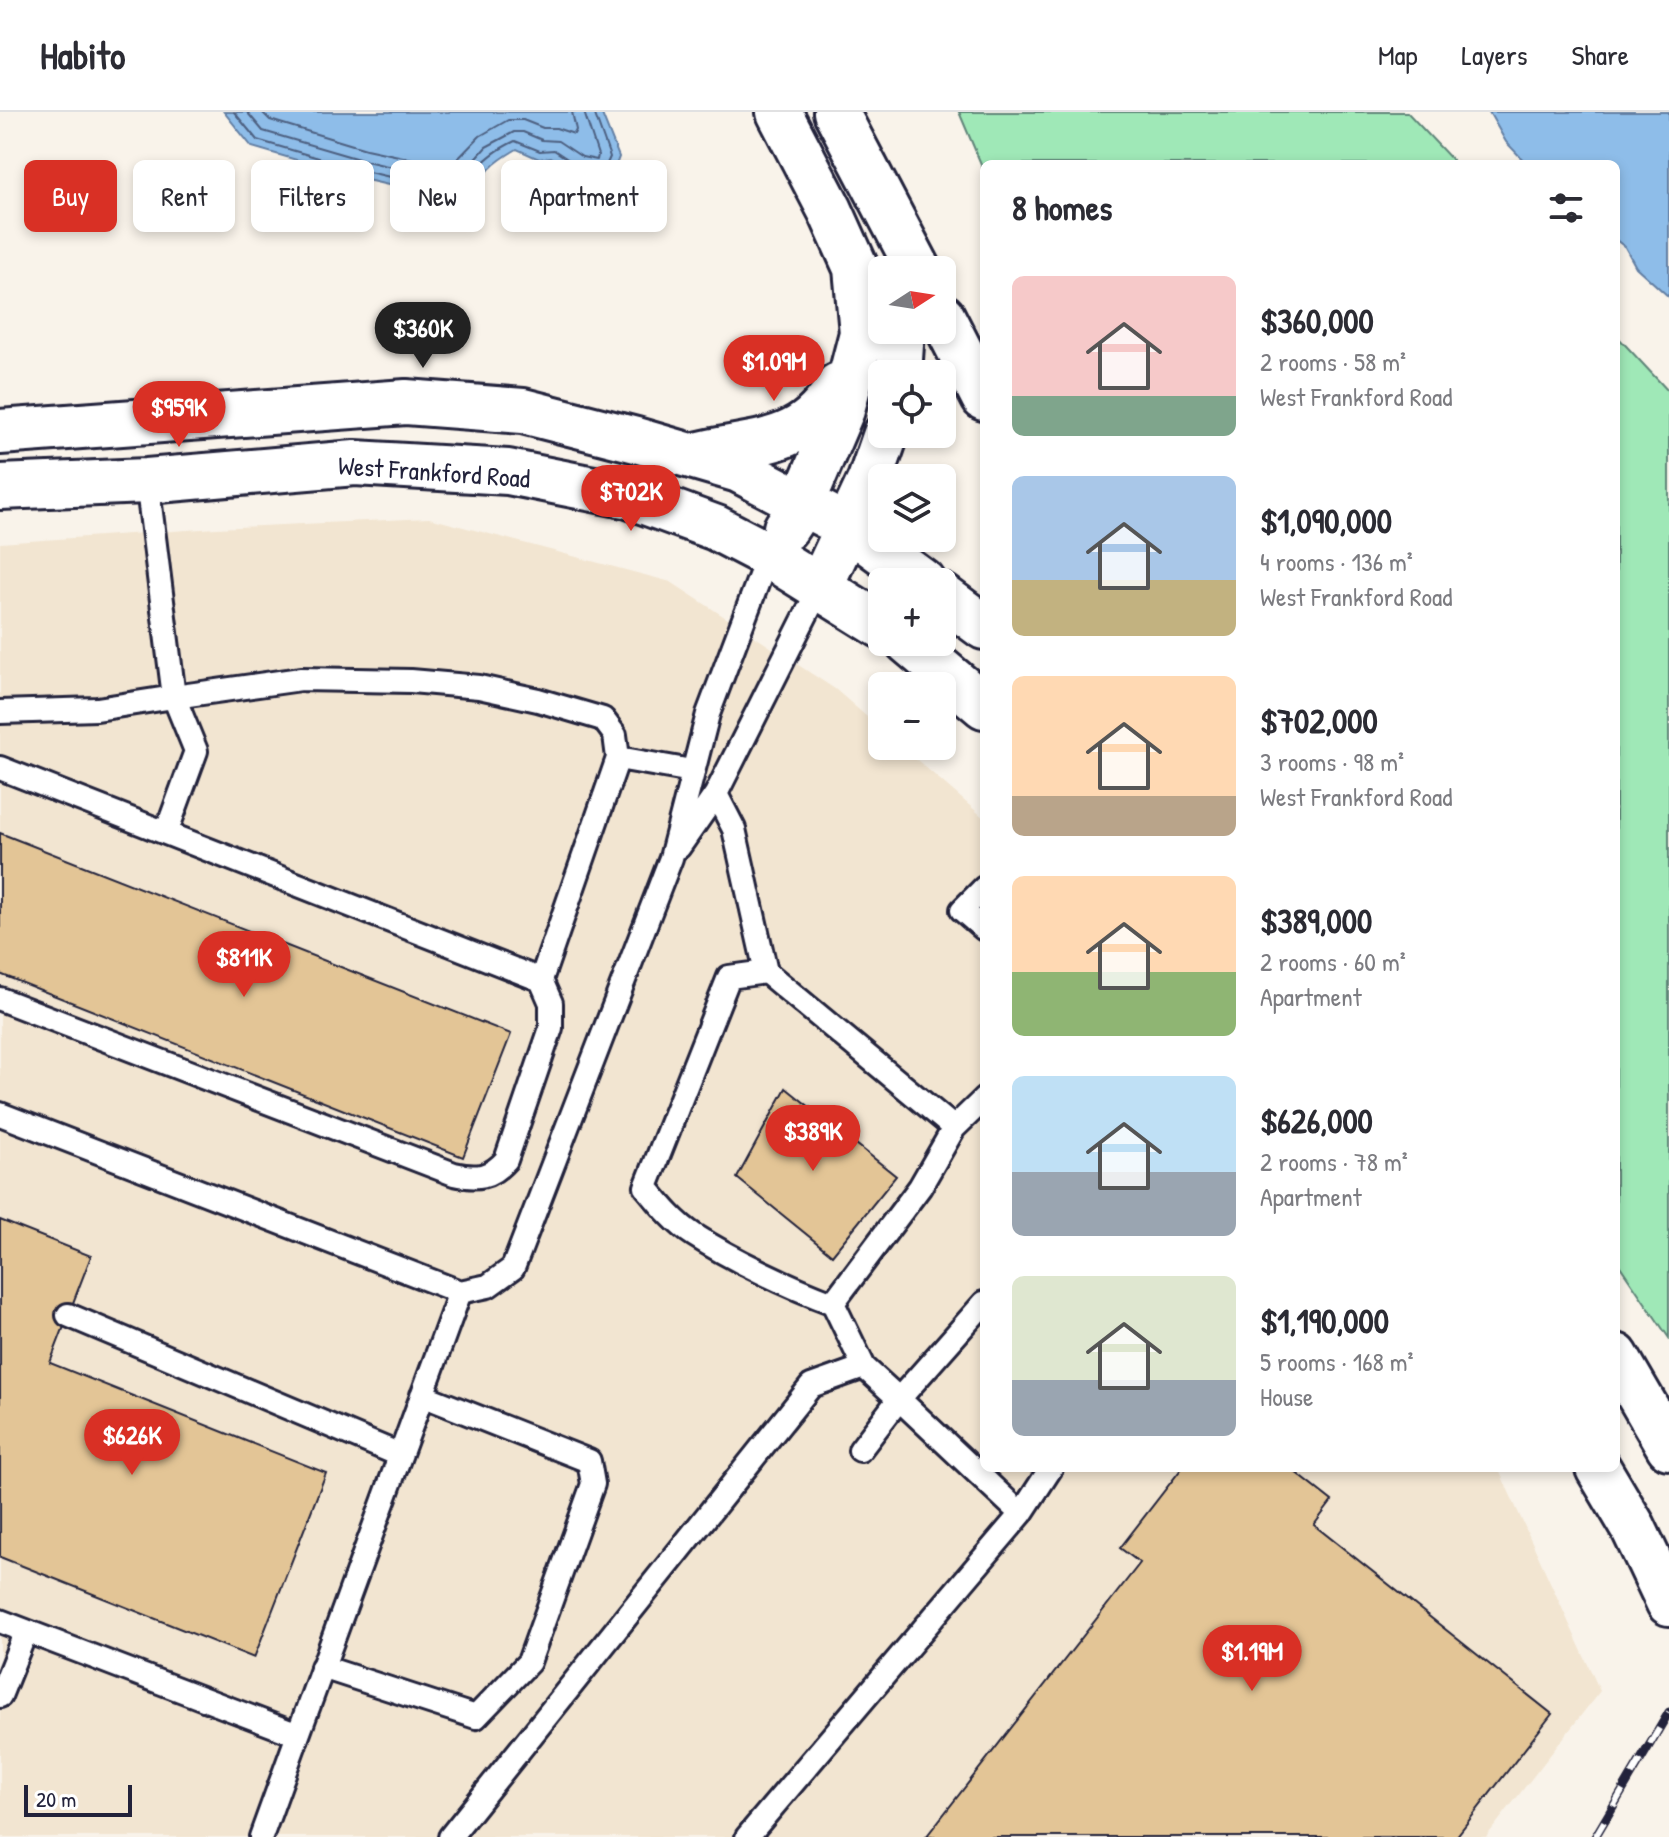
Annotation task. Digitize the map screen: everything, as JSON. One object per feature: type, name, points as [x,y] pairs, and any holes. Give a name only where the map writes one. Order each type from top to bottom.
[{"type":"main road","points":[[768,555],[802,504],[842,410],[862,333],[856,268],[779,112]]},
{"type":"main road","points":[[836,112],[912,256]]},
{"type":"main road","points":[[883,199],[895,256]]},
{"type":"main road","points":[[956,343],[980,390]]},
{"type":"main road","points":[[691,456],[799,431],[830,400],[858,347]]},
{"type":"main road","points":[[0,432],[406,402],[523,411],[739,470],[848,527],[904,568]]},
{"type":"main road","points":[[142,423],[147,481]]},
{"type":"main road","points":[[820,587],[870,480],[881,448]]},
{"type":"main road","name":"West Frankford Road","points":[[0,487],[147,481],[355,463],[508,472],[629,496],[716,528],[768,555],[868,617]]},
{"type":"main road","points":[[956,606],[980,624]]},
{"type":"main road","points":[[925,656],[980,703]]},
{"type":"main road","points":[[1620,1363],[1669,1447]]},
{"type":"main road","points":[[1600,1472],[1633,1527],[1669,1603]]},
{"type":"lane","points":[[147,481],[174,697],[196,751],[166,833]]},
{"type":"lane","points":[[0,1114],[460,1292],[488,1286],[513,1268],[671,858],[708,714],[768,555]]},
{"type":"lane","points":[[671,858],[716,794],[820,587]]},
{"type":"lane","points":[[0,712],[97,709],[301,679],[411,681],[479,687],[603,719],[615,735],[618,758],[541,980],[551,1003],[551,1028],[506,1160],[494,1173],[473,1178],[454,1174],[0,999]]},
{"type":"lane","points":[[618,758],[692,771]]},
{"type":"lane","points":[[0,768],[541,980]]},
{"type":"lane","points":[[716,794],[734,829],[766,972],[954,1128]]},
{"type":"lane","points":[[980,892],[962,910],[980,926]]},
{"type":"lane","points":[[766,972],[729,977],[646,1187],[668,1213],[693,1234],[804,1292],[833,1303],[864,1367],[1021,1514]]},
{"type":"lane","points":[[833,1303],[920,1187],[954,1128],[980,1103]]},
{"type":"lane","points":[[261,1837],[460,1292]]},
{"type":"lane","points":[[860,1450],[899,1399],[980,1308]]},
{"type":"lane","points":[[68,1315],[400,1455]]},
{"type":"lane","points":[[450,1837],[811,1386],[864,1367]]},
{"type":"lane","points":[[322,1667],[476,1717],[529,1662],[593,1484],[589,1461],[422,1395]]},
{"type":"lane","points":[[747,1837],[1021,1514],[1048,1472]]},
{"type":"lane","points":[[0,1621],[298,1735]]},
{"type":"lane","points":[[0,1696],[26,1631]]},
{"type":"shaded area","points":[[429,518],[671,582],[835,689],[868,718],[868,760],[917,760],[980,815],[980,1472],[1500,1472],[1600,1691],[1486,1837],[0,1837],[0,543],[216,528]]},
{"type":"green space","points":[[959,112],[1407,112],[1452,160],[980,160]]},
{"type":"green space","points":[[1620,339],[1669,392],[1669,1338],[1620,1266]]},
{"type":"water","points":[[224,112],[601,112],[619,157],[618,160],[539,159],[517,149],[501,159],[485,176],[485,160],[390,160],[390,185],[374,182],[374,160],[296,160],[252,147]]},
{"type":"water","points":[[1489,112],[1669,112],[1669,297],[1636,267],[1620,243],[1620,160],[1523,160],[1506,142]]},
{"type":"building","points":[[0,833],[511,1034],[463,1157],[0,974]]},
{"type":"building","points":[[786,1088],[896,1176],[832,1255],[737,1178]]},
{"type":"building","points":[[0,1220],[91,1256],[50,1363],[326,1473],[254,1658],[0,1557]]},
{"type":"building","points":[[1179,1472],[1295,1472],[1332,1501],[1314,1525],[1552,1714],[1456,1837],[926,1837],[1140,1563],[1120,1548]]},
{"type":"railway","points":[[1595,1837],[1669,1712]]}]
